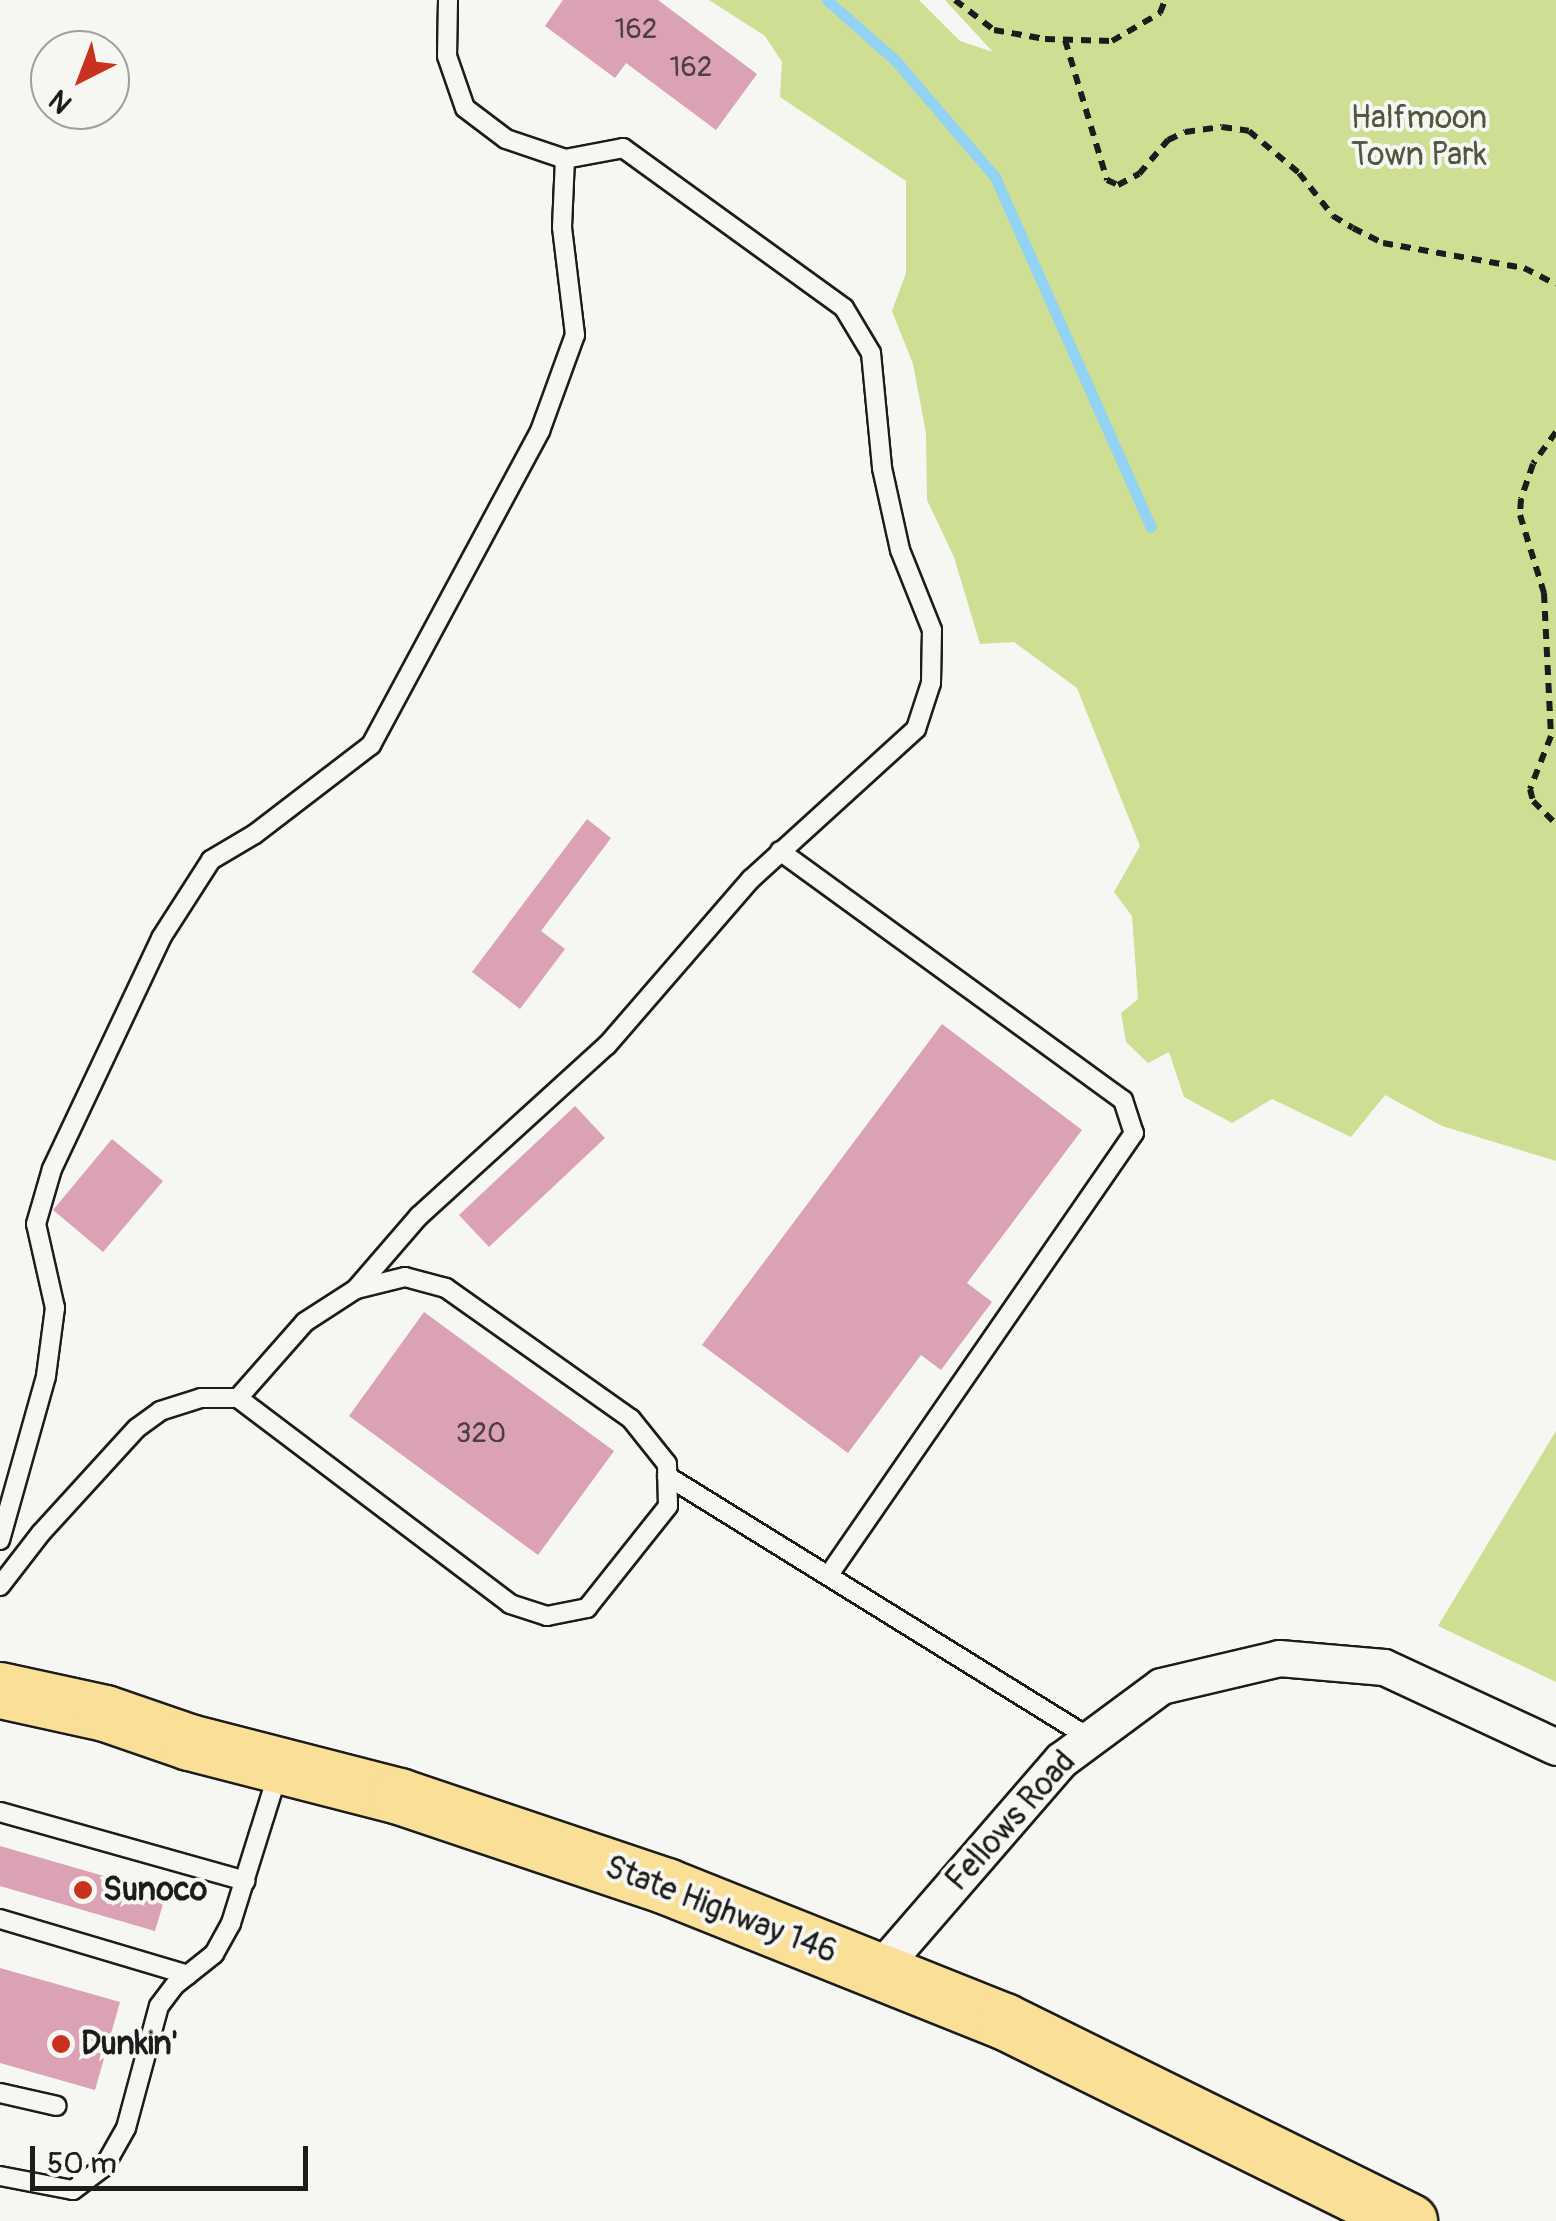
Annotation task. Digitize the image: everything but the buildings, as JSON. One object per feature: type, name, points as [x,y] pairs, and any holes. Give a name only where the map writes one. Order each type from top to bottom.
[{"type":"main road","name":"State Highway 146","points":[[0,1690],[104,1713],[399,1796],[666,1886],[1004,2021],[1409,2221]]},
{"type":"street","name":"Fellows Road","points":[[879,1970],[1061,1760],[1161,1686],[1278,1658],[1384,1667],[1556,1747]]},
{"type":"lane","points":[[238,1398],[305,1322],[356,1289],[418,1216],[607,1045],[780,851],[916,729],[931,683],[932,630],[900,550],[882,468],[870,353],[844,308],[623,148],[565,158],[506,139],[466,108],[447,56],[448,0]]},
{"type":"lane","points":[[0,1540],[46,1376],[55,1308],[36,1224],[52,1169],[161,938],[211,860],[255,834],[371,745],[540,431],[575,336],[562,227],[565,158]]},
{"type":"lane","points":[[780,851],[1123,1100],[1134,1133],[828,1576]]},
{"type":"lane","points":[[0,1586],[41,1534],[137,1428],[178,1404],[202,1398],[238,1398],[510,1604],[546,1616],[587,1608],[668,1506],[667,1464],[631,1419],[446,1288],[405,1278],[356,1289]]},
{"type":"lane","points":[[667,1476],[1090,1738]]},
{"type":"lane","points":[[0,2176],[73,2190],[104,2167],[126,2128],[159,2006],[214,1954],[231,1923],[281,1765]]},
{"type":"lane","points":[[0,1812],[245,1881]]},
{"type":"lane","points":[[0,1919],[188,1975]]},
{"type":"lane","points":[[0,2093],[57,2106]]},
{"type":"path","points":[[955,0],[994,30],[1065,40],[1112,41],[1160,13],[1165,0]]},
{"type":"path","points":[[1065,40],[1107,180],[1118,185],[1139,174],[1168,140],[1185,132],[1222,127],[1249,131],[1299,173],[1333,216],[1383,243],[1524,268],[1556,284]]},
{"type":"path","points":[[1556,432],[1533,464],[1520,499],[1525,534],[1544,593],[1551,736],[1530,788],[1537,806],[1556,824]]},
{"type":"green space","name":"Halfmoon Town Park","points":[[709,0],[919,0],[960,41],[993,52],[945,0],[1556,0],[1556,1161],[1442,1126],[1385,1095],[1351,1137],[1272,1099],[1232,1123],[1184,1097],[1169,1052],[1148,1063],[1126,1042],[1121,1013],[1138,999],[1132,916],[1114,892],[1140,846],[1077,688],[1014,642],[980,644],[954,557],[927,500],[926,433],[913,364],[892,311],[906,273],[906,181],[780,97],[782,62],[765,36]]},
{"type":"green space","points":[[1556,1431],[1556,1682],[1438,1626]]},
{"type":"waterway","points":[[827,0],[896,61],[995,177],[1151,527]]},
{"type":"place","name":"Sunoco","points":[[83,1890]]},
{"type":"place","name":"Dunkin'","points":[[61,2044]]}]
